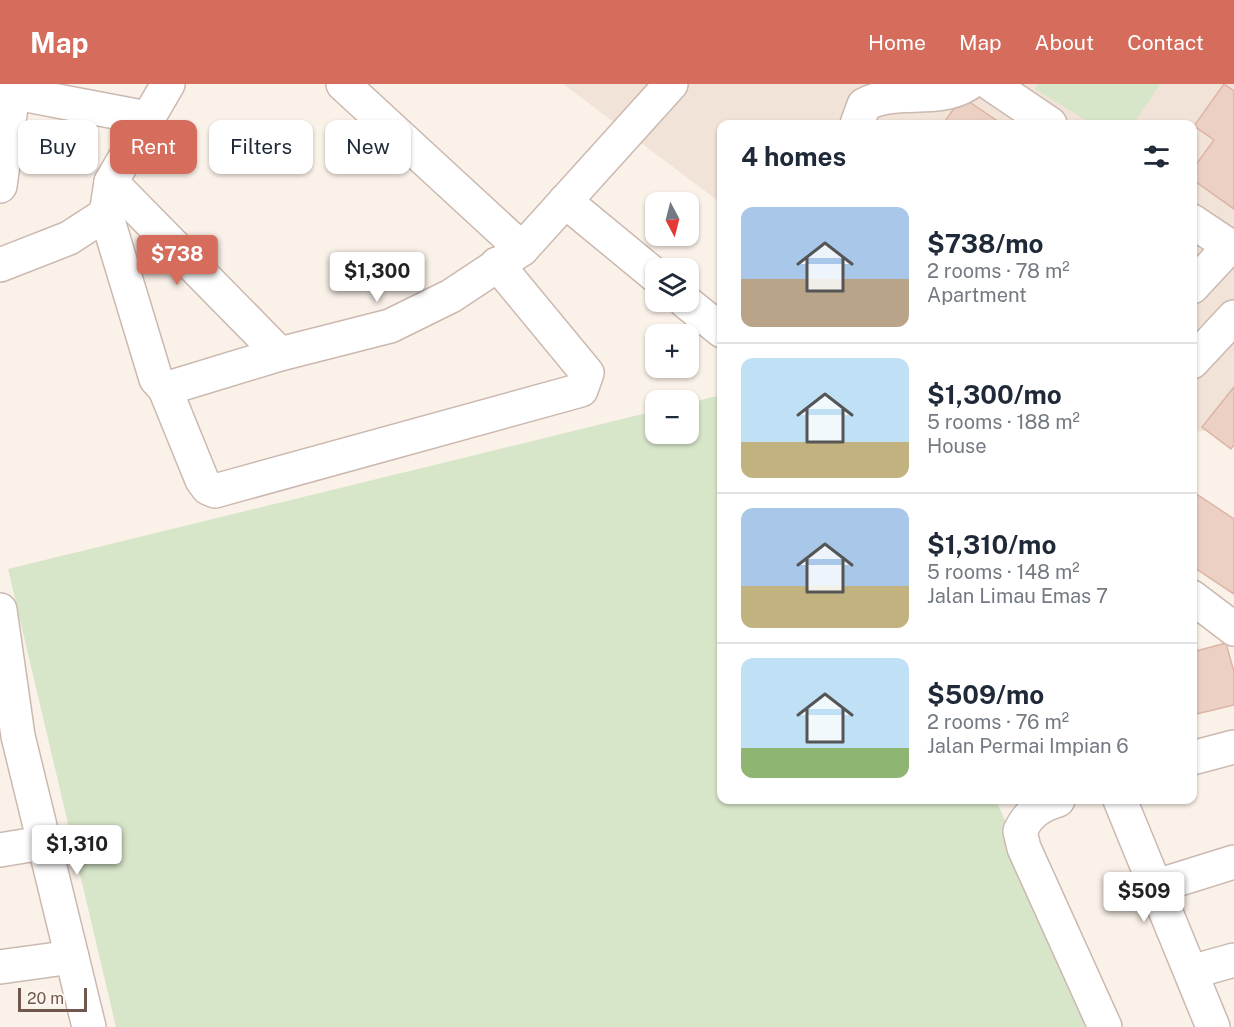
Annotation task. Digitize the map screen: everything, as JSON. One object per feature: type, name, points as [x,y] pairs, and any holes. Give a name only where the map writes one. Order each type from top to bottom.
[{"type":"street","points":[[168,84],[111,182],[106,214],[156,379],[165,389],[202,480],[208,488],[214,491],[581,390],[587,373],[509,256],[343,84]]},
{"type":"street","points":[[165,389],[280,354],[390,326],[450,296],[509,256],[565,201],[671,84]]},
{"type":"street","points":[[858,120],[864,105],[877,97],[955,93],[968,84]]},
{"type":"street","points":[[1000,87],[1045,120]]},
{"type":"street","points":[[0,186],[7,91],[147,118]]},
{"type":"street","points":[[111,182],[280,354]]},
{"type":"street","points":[[565,201],[645,267]]},
{"type":"street","points":[[0,265],[69,238],[106,214]]},
{"type":"street","points":[[1197,226],[1228,258],[1197,283]]},
{"type":"street","points":[[698,312],[717,327]]},
{"type":"street","points":[[1197,357],[1234,317]]},
{"type":"street","points":[[1198,607],[1234,629]]},
{"type":"street","points":[[0,610],[9,736],[42,843],[89,1027]]},
{"type":"street","points":[[1197,757],[1234,747]]},
{"type":"street","points":[[1046,804],[1027,817],[1020,831],[1024,848],[1104,1027]]},
{"type":"street","points":[[1122,804],[1213,1027]]},
{"type":"street","points":[[0,850],[42,843]]},
{"type":"street","points":[[1156,886],[1234,862]]},
{"type":"street","points":[[0,967],[72,957]]},
{"type":"street","points":[[1191,972],[1234,960]]},
{"type":"shaded area","points":[[563,84],[1234,84],[1234,441],[1217,429],[1197,432],[1197,120],[717,120],[717,200]]},
{"type":"green space","points":[[1038,84],[1160,84],[1137,120],[1085,120],[1035,89]]},
{"type":"green space","points":[[717,396],[717,804],[998,804],[1094,1027],[116,1027],[8,569],[645,413],[645,444],[699,444],[699,400]]},
{"type":"building","points":[[1224,84],[1234,91],[1234,209],[1197,183],[1197,163],[1214,140],[1197,128],[1197,122]]},
{"type":"building","points":[[962,97],[996,120],[946,120]]},
{"type":"building","points":[[1234,387],[1234,445],[1231,449],[1202,427]]},
{"type":"building","points":[[1197,494],[1234,519],[1234,594],[1197,569]]},
{"type":"building","points":[[1226,643],[1234,672],[1234,705],[1197,714],[1197,651]]}]
